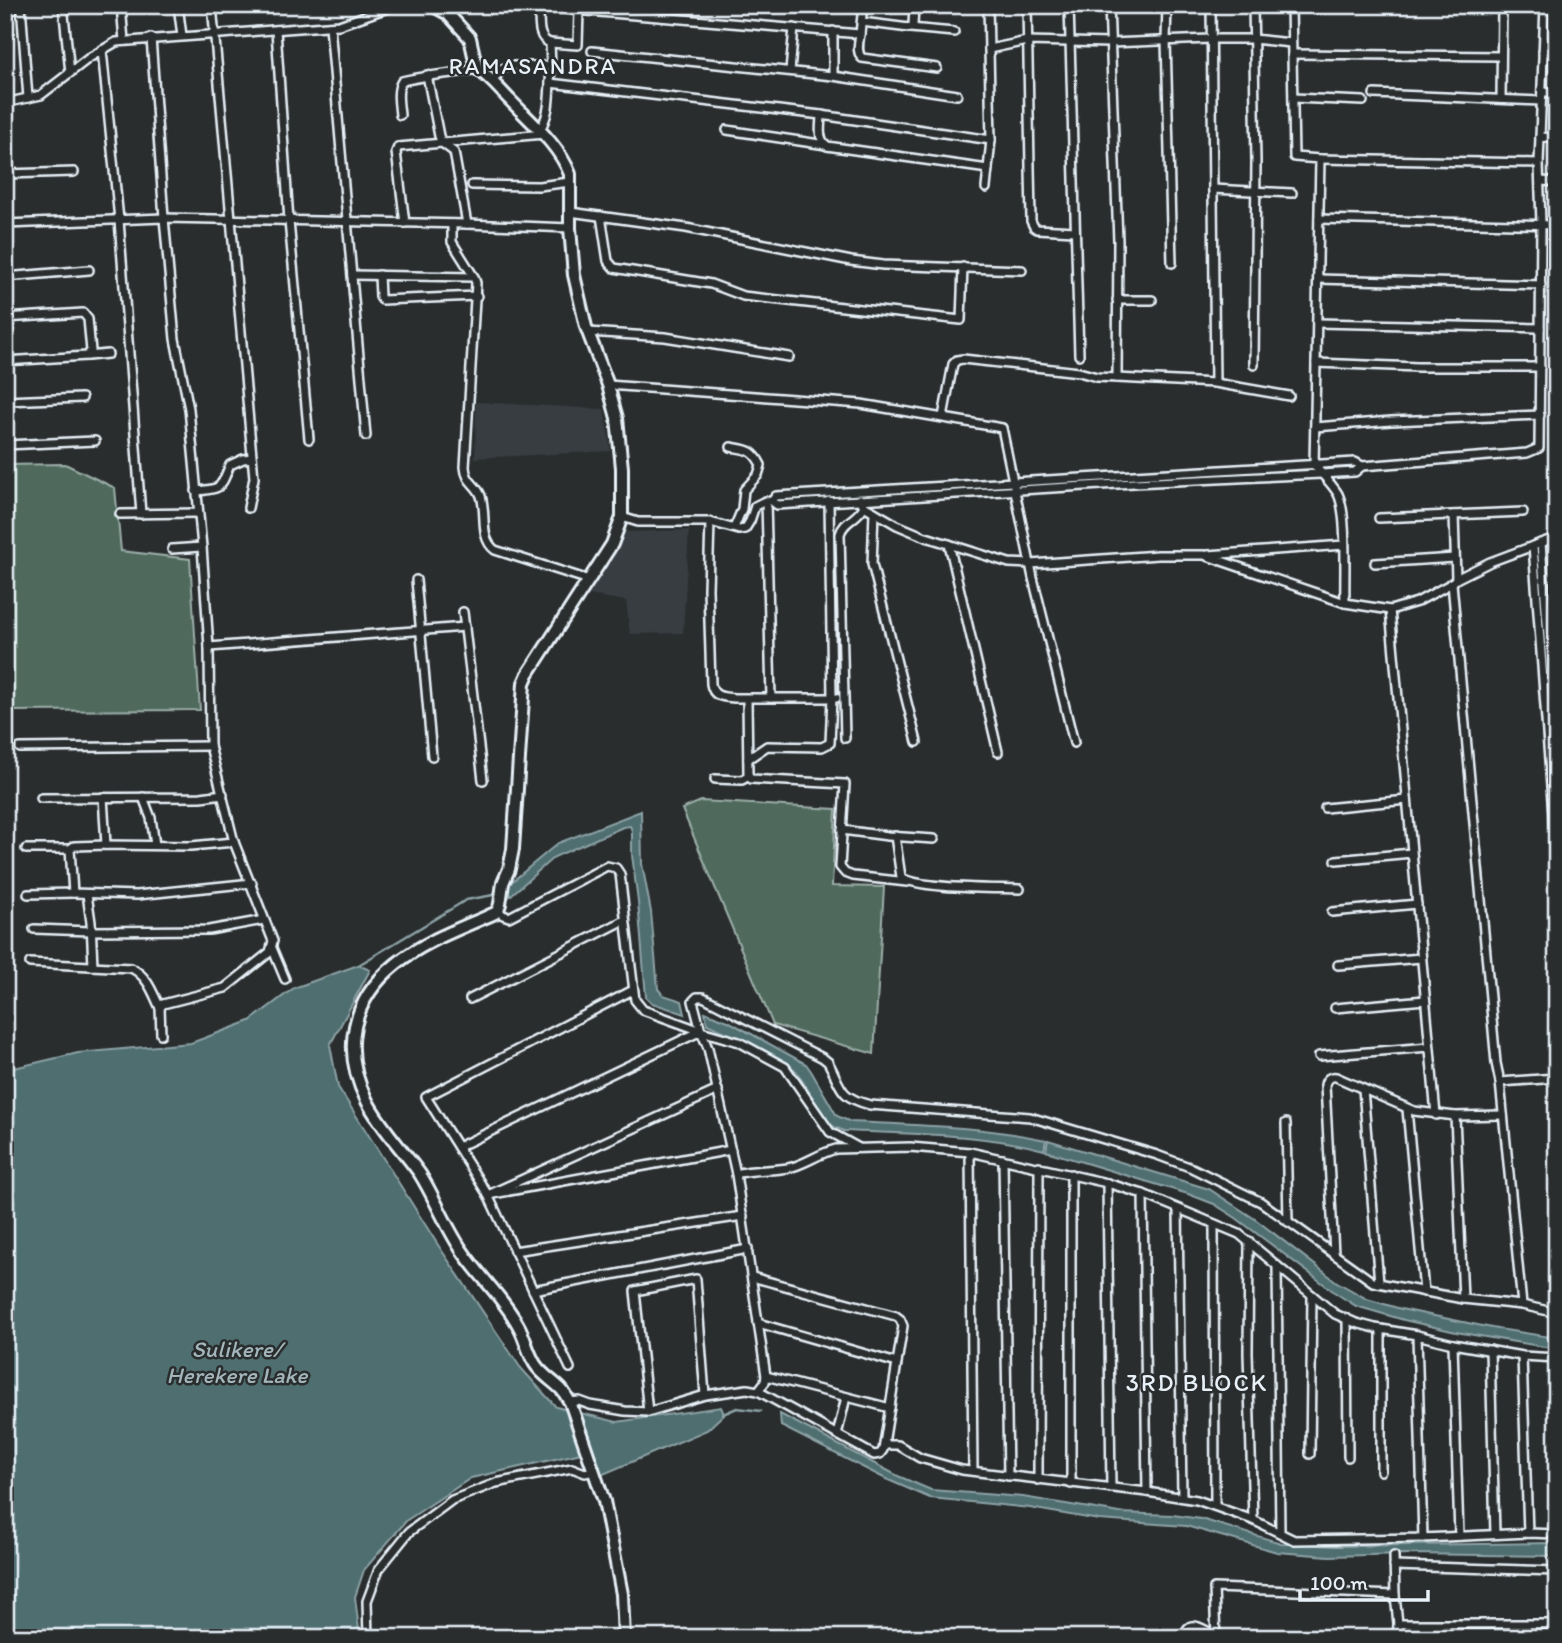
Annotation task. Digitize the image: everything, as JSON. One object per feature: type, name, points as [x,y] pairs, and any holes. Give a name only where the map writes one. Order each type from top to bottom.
[{"type":"street","points":[[22,5],[27,98]]},
{"type":"street","points":[[63,5],[70,72]]},
{"type":"street","points":[[121,5],[124,41]]},
{"type":"street","points":[[178,5],[182,36]]},
{"type":"street","points":[[212,5],[254,478],[248,508]]},
{"type":"street","points":[[5,103],[41,95],[89,58],[116,42],[339,25],[396,5]]},
{"type":"street","points":[[432,5],[448,13],[470,38],[477,69],[493,81],[542,132],[570,174],[570,228],[576,285],[588,332],[617,418],[622,468],[622,517],[612,544],[524,683],[513,849],[500,905],[495,913],[422,947],[395,965],[364,1003],[353,1034],[353,1054],[366,1100],[377,1119],[425,1182],[463,1253],[512,1314],[535,1365],[563,1390],[571,1405],[604,1501],[619,1572],[624,1638]]},
{"type":"street","points":[[448,13],[457,5]]},
{"type":"street","points":[[524,5],[579,10],[590,8],[860,34]]},
{"type":"street","points":[[863,5],[858,50],[862,58],[937,68]]},
{"type":"street","points":[[909,28],[914,22],[914,5]]},
{"type":"street","points":[[986,188],[991,140],[988,5]]},
{"type":"street","points":[[1027,5],[1031,221],[1037,229],[1075,230]]},
{"type":"street","points":[[1069,5],[1079,355]]},
{"type":"street","points":[[1109,5],[1118,241],[1117,378]]},
{"type":"street","points":[[1167,5],[1172,263]]},
{"type":"street","points":[[1210,5],[1215,383]]},
{"type":"street","points":[[1253,5],[1256,161],[1254,365]]},
{"type":"street","points":[[1291,5],[1294,157],[1539,163]]},
{"type":"street","points":[[1501,99],[1502,5]]},
{"type":"street","points":[[769,501],[777,505],[829,501],[862,503],[1015,486],[1355,462],[1362,466],[1527,453],[1539,448],[1539,163],[1545,5]]},
{"type":"street","points":[[539,7],[541,36],[550,43],[578,45],[579,10]]},
{"type":"street","points":[[862,22],[954,32]]},
{"type":"street","points":[[330,26],[366,436]]},
{"type":"street","points":[[790,71],[793,28]]},
{"type":"street","points":[[276,30],[289,221],[309,439]]},
{"type":"street","points":[[833,31],[833,76]]},
{"type":"street","points":[[151,38],[163,218],[175,339],[189,409],[202,547],[209,647],[210,746],[234,842],[273,942],[270,952],[225,988],[163,1004],[160,1008]]},
{"type":"street","points":[[989,49],[1027,41],[1110,43],[1253,39],[1292,43]]},
{"type":"street","points":[[542,132],[549,107],[550,43]]},
{"type":"street","points":[[102,50],[119,220],[141,514]]},
{"type":"street","points":[[592,51],[833,76],[957,95]]},
{"type":"street","points":[[1543,52],[1557,52]]},
{"type":"street","points":[[1292,54],[1501,56]]},
{"type":"street","points":[[493,81],[502,69],[510,66],[551,66]]},
{"type":"street","points":[[400,115],[398,92],[402,81],[477,69]]},
{"type":"street","points":[[427,75],[439,136],[442,143],[454,152],[467,224]]},
{"type":"street","points":[[550,83],[991,140]]},
{"type":"street","points":[[1542,92],[1557,92]]},
{"type":"street","points":[[1374,94],[1541,101]]},
{"type":"street","points":[[1293,98],[1363,101]]},
{"type":"street","points":[[821,116],[820,137],[827,146]]},
{"type":"street","points":[[727,130],[988,169]]},
{"type":"street","points":[[405,223],[397,149],[401,146],[542,132]]},
{"type":"street","points":[[1540,137],[1557,138]]},
{"type":"street","points":[[1320,159],[1314,465],[1340,497],[1345,603]]},
{"type":"street","points":[[5,174],[74,172]]},
{"type":"street","points":[[1540,181],[1557,182]]},
{"type":"street","points":[[472,185],[539,186],[570,182]]},
{"type":"street","points":[[1213,189],[1292,193]]},
{"type":"street","points":[[570,212],[686,228],[851,261],[883,265],[1022,270]]},
{"type":"street","points":[[601,216],[608,261],[614,268],[711,284],[743,296],[961,320],[963,267]]},
{"type":"street","points":[[5,224],[163,218],[570,228]]},
{"type":"street","points":[[1319,219],[1557,225]]},
{"type":"street","points":[[452,224],[452,242],[477,283],[465,467],[467,478],[481,497],[488,543],[495,550],[589,580]]},
{"type":"street","points":[[5,277],[89,270]]},
{"type":"street","points":[[352,275],[474,276]]},
{"type":"street","points":[[379,275],[382,300],[477,296]]},
{"type":"street","points":[[1318,279],[1541,285]]},
{"type":"street","points":[[1117,300],[1152,300]]},
{"type":"street","points":[[5,318],[83,313],[88,319],[91,351],[87,356]]},
{"type":"street","points":[[1317,323],[1540,328]]},
{"type":"street","points":[[588,332],[665,337],[789,357]]},
{"type":"street","points":[[5,361],[108,354]]},
{"type":"street","points":[[943,417],[953,364],[960,359],[1079,372],[1097,377],[1215,383],[1289,397]]},
{"type":"street","points":[[1316,363],[1540,368]]},
{"type":"street","points":[[607,385],[861,404],[1002,428],[1031,565],[1074,743]]},
{"type":"street","points":[[5,401],[82,398]]},
{"type":"street","points":[[1315,427],[1540,415]]},
{"type":"street","points":[[5,445],[94,441]]},
{"type":"street","points":[[730,447],[751,450],[761,465],[758,475],[744,490],[742,509],[734,528]]},
{"type":"street","points":[[196,491],[222,485],[230,465],[252,458]]},
{"type":"street","points":[[622,517],[638,522],[710,522],[739,530],[745,529],[755,506],[776,496],[1321,474],[1355,472],[1362,466]]},
{"type":"street","points":[[769,501],[771,698]]},
{"type":"street","points":[[748,759],[767,746],[822,747],[831,743],[829,501]]},
{"type":"street","points":[[862,503],[897,525],[923,536],[1009,563],[1031,565],[1344,545]]},
{"type":"street","points":[[845,738],[840,534],[842,528],[859,515],[862,503]]},
{"type":"street","points":[[874,512],[872,564],[917,742]]},
{"type":"street","points":[[1379,518],[1523,512]]},
{"type":"street","points":[[120,514],[198,513]]},
{"type":"street","points":[[1454,515],[1454,581],[1496,1063],[1522,1305]]},
{"type":"street","points":[[710,522],[708,589],[712,688],[716,695],[747,699],[845,698]]},
{"type":"street","points":[[1205,555],[1345,603],[1390,611],[1418,602],[1490,562],[1557,537]]},
{"type":"street","points":[[949,544],[998,752]]},
{"type":"street","points":[[1537,545],[1557,755]]},
{"type":"street","points":[[1537,545],[1557,867]]},
{"type":"street","points":[[173,549],[202,547]]},
{"type":"street","points":[[1375,563],[1455,558]]},
{"type":"street","points":[[416,580],[432,756]]},
{"type":"street","points":[[463,611],[483,780]]},
{"type":"street","points":[[1390,611],[1436,1115]]},
{"type":"street","points":[[209,647],[465,627]]},
{"type":"street","points":[[747,699],[748,776]]},
{"type":"street","points":[[20,748],[210,746]]},
{"type":"street","points":[[715,779],[742,780],[748,776]]},
{"type":"street","points":[[748,776],[751,779],[845,784],[840,867],[845,873],[952,887],[1020,889]]},
{"type":"street","points":[[41,798],[201,797],[223,794]]},
{"type":"street","points":[[103,797],[106,845]]},
{"type":"street","points":[[143,797],[151,818],[155,845]]},
{"type":"street","points":[[1325,808],[1407,800]]},
{"type":"street","points":[[842,830],[934,839]]},
{"type":"street","points":[[895,836],[901,877],[907,882]]},
{"type":"street","points":[[26,849],[70,849],[74,846],[106,845],[191,846],[234,842]]},
{"type":"street","points":[[70,849],[73,893]]},
{"type":"street","points":[[1336,860],[1412,853]]},
{"type":"street","points":[[500,905],[503,915],[509,917],[610,866],[616,868],[620,874],[633,990],[635,1000],[643,1010],[739,1042],[785,1067],[830,1132],[859,1148]]},
{"type":"street","points":[[28,894],[137,895],[252,883]]},
{"type":"street","points":[[87,894],[93,966]]},
{"type":"street","points":[[1332,912],[1416,904]]},
{"type":"street","points":[[34,929],[209,930],[264,920]]},
{"type":"street","points":[[470,999],[625,920]]},
{"type":"street","points":[[272,948],[285,979]]},
{"type":"street","points":[[1339,965],[1421,958]]},
{"type":"street","points":[[30,963],[131,968],[137,971],[150,986],[160,1008],[161,1034]]},
{"type":"street","points":[[570,1368],[488,1195],[426,1097],[633,990]]},
{"type":"street","points":[[758,1391],[766,1376],[743,1216],[718,1090],[693,1000],[697,997],[703,997],[823,1058],[828,1062],[846,1095],[859,1102],[1030,1117],[1157,1154],[1261,1202],[1373,1282],[1557,1313]]},
{"type":"street","points":[[1335,1008],[1425,1000]]},
{"type":"street","points":[[458,1147],[701,1031]]},
{"type":"street","points":[[1319,1056],[1429,1047]]},
{"type":"street","points":[[1334,1254],[1325,1081],[1333,1077],[1407,1108],[1436,1115],[1503,1115]]},
{"type":"street","points":[[1500,1082],[1557,1077]]},
{"type":"street","points":[[1363,1089],[1379,1283]]},
{"type":"street","points":[[488,1195],[718,1090]]},
{"type":"street","points":[[1407,1108],[1424,1292]]},
{"type":"street","points":[[1455,1116],[1463,1299]]},
{"type":"street","points":[[1286,1123],[1288,1222]]},
{"type":"street","points":[[736,1174],[789,1168],[836,1149],[859,1148],[910,1147],[970,1152],[1039,1166],[1143,1194],[1239,1234],[1335,1314],[1348,1319],[1453,1344],[1522,1356],[1557,1358]]},
{"type":"street","points":[[488,1195],[731,1150]]},
{"type":"street","points":[[970,1152],[973,1471]]},
{"type":"street","points":[[1003,1159],[1008,1476]]},
{"type":"street","points":[[1038,1480],[1039,1166]]},
{"type":"street","points":[[1071,1174],[1071,1484]]},
{"type":"street","points":[[1107,1183],[1111,1488]]},
{"type":"street","points":[[1143,1194],[1147,1492]]},
{"type":"street","points":[[1178,1209],[1182,1497]]},
{"type":"street","points":[[514,1251],[743,1216]]},
{"type":"street","points":[[1214,1224],[1215,1506]]},
{"type":"street","points":[[1249,1241],[1248,1353],[1253,1520]]},
{"type":"street","points":[[533,1290],[748,1250]]},
{"type":"street","points":[[1278,1266],[1280,1532]]},
{"type":"street","points":[[571,1405],[579,1401],[625,1411],[648,1412],[705,1395],[747,1389],[758,1391],[874,1455],[880,1454],[884,1445],[903,1326],[899,1317],[752,1277]]},
{"type":"street","points":[[648,1412],[635,1291],[696,1279],[705,1395]]},
{"type":"street","points":[[1310,1454],[1312,1294]]},
{"type":"street","points":[[1348,1319],[1348,1457]]},
{"type":"street","points":[[758,1323],[897,1363]]},
{"type":"street","points":[[1381,1329],[1381,1471]]},
{"type":"street","points":[[1417,1335],[1423,1538]]},
{"type":"street","points":[[1453,1344],[1459,1536]]},
{"type":"street","points":[[1490,1350],[1495,1534]]},
{"type":"street","points":[[1522,1356],[1528,1533]]},
{"type":"street","points":[[766,1376],[890,1408]]},
{"type":"street","points":[[837,1435],[846,1396]]},
{"type":"street","points":[[884,1445],[898,1445],[920,1458],[962,1470],[1182,1497],[1253,1520],[1294,1540],[1557,1534]]},
{"type":"street","points":[[369,1638],[367,1601],[379,1569],[409,1532],[452,1500],[496,1483],[572,1468],[585,1473],[593,1469]]},
{"type":"street","points":[[1394,1556],[1397,1638]]},
{"type":"street","points":[[1394,1566],[1557,1571]]},
{"type":"street","points":[[1216,1637],[1214,1588],[1395,1595]]},
{"type":"street","points":[[1398,1624],[1557,1623]]},
{"type":"street","points":[[1184,1638],[1186,1630],[1195,1626],[1216,1637],[1250,1638]]},
{"type":"shaded area","points":[[476,402],[604,409],[611,451],[475,458]]},
{"type":"shaded area","points":[[689,530],[683,633],[630,634],[626,601],[589,595],[624,532]]},
{"type":"green space","points":[[65,464],[115,488],[121,551],[190,559],[200,710],[5,711],[5,465]]},
{"type":"green space","points":[[701,801],[836,809],[832,886],[884,887],[874,1054],[773,1025],[682,809]]},
{"type":"water","points":[[641,811],[642,864],[651,912],[658,989],[663,995],[682,1001],[685,1014],[652,1003],[646,997],[630,826],[554,857],[509,897],[508,885],[558,843]]},
{"type":"water","name":"Sulikere/ Herekere Lake","points":[[358,965],[370,970],[330,1045],[338,1087],[440,1248],[520,1367],[556,1407],[617,1422],[721,1407],[724,1414],[707,1430],[601,1475],[586,1452],[471,1478],[407,1520],[364,1570],[355,1597],[360,1638],[5,1638],[5,1070],[78,1053],[191,1043],[250,1021],[294,988]]},
{"type":"water","points":[[705,1012],[728,1021],[806,1064],[837,1116],[851,1122],[949,1127],[1022,1135],[1046,1140],[1044,1150],[970,1137],[844,1131],[830,1125],[796,1071],[786,1062],[707,1024]]},
{"type":"water","points":[[1048,1140],[1209,1189],[1255,1219],[1337,1282],[1367,1299],[1492,1328],[1557,1338],[1557,1349],[1456,1332],[1356,1306],[1214,1204],[1046,1151]]},
{"type":"water","points":[[780,1414],[898,1476],[931,1490],[1023,1497],[1120,1513],[1201,1519],[1281,1543],[1336,1546],[1557,1543],[1557,1556],[1329,1556],[1277,1552],[1186,1526],[1099,1520],[1030,1508],[930,1498],[781,1426]]},
{"type":"waterway","points":[[357,966],[466,900],[499,894]]},
{"type":"waterway","points":[[723,1414],[737,1408],[761,1411]]},
{"type":"district","name":"RAMASANDRA","points":[[533,66]]},
{"type":"district","name":"3RD BLOCK","points":[[1197,1382]]}]
